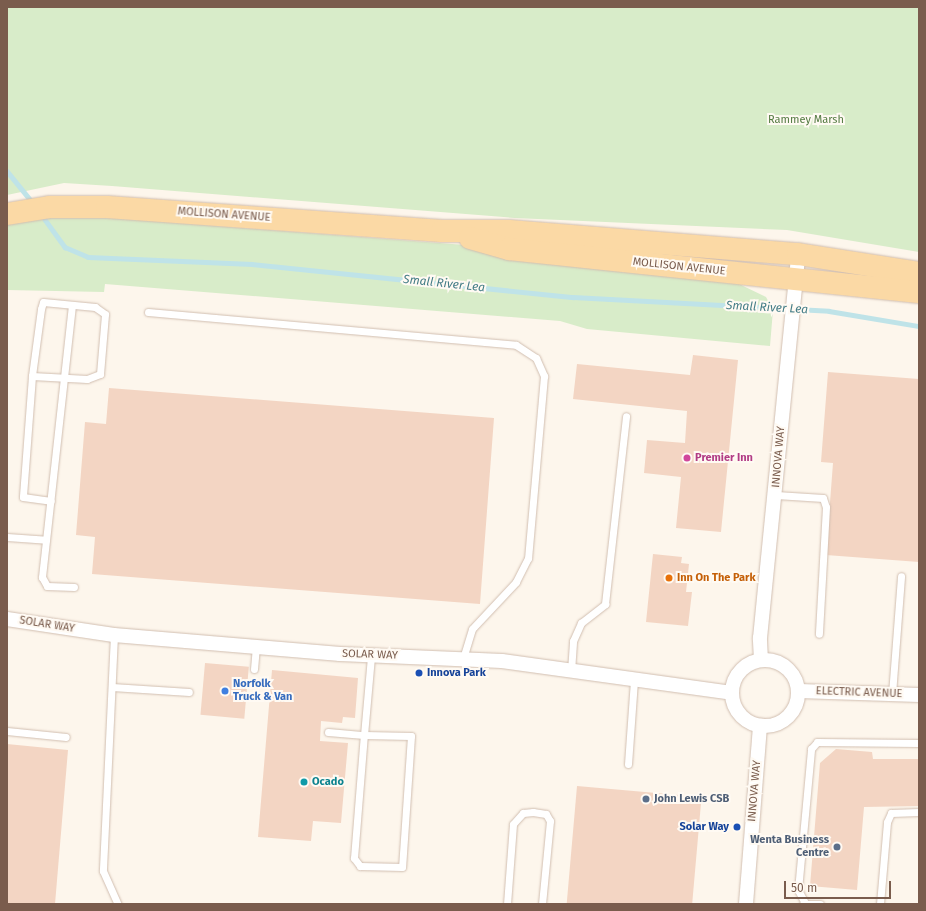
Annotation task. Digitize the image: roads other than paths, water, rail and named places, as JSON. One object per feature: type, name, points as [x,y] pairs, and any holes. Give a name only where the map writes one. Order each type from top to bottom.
[{"type":"main road","name":"MOLLISON AVENUE","points":[[17,212],[50,207],[107,207],[442,231],[516,231],[798,254],[919,273]]},
{"type":"main road","name":"MOLLISON AVENUE","points":[[442,231],[508,249],[919,292]]},
{"type":"street","name":"INNOVA WAY","points":[[761,660],[760,638],[776,495],[798,254]]},
{"type":"street","name":"SOLAR WAY","points":[[7,619],[114,635],[371,656],[463,658],[732,693]]},
{"type":"street","points":[[761,660],[782,664],[796,680],[799,691],[798,702],[786,719],[760,726],[742,717],[732,693],[740,671],[761,660]]},
{"type":"street","name":"ELECTRIC AVENUE","points":[[799,691],[919,695]]},
{"type":"street","name":"INNOVA WAY","points":[[746,904],[760,726]]},
{"type":"lane","points":[[32,376],[87,379],[100,374],[105,314],[95,307],[43,302],[32,376],[23,497],[51,501]]},
{"type":"lane","points":[[72,305],[42,577],[47,586],[74,587]]},
{"type":"lane","points":[[148,312],[516,345],[536,358],[544,376],[528,558],[516,582],[472,629],[463,658]]},
{"type":"lane","points":[[571,671],[572,641],[581,623],[605,604],[626,416]]},
{"type":"lane","points":[[776,495],[823,498],[826,507],[819,634]]},
{"type":"lane","points":[[7,537],[46,540]]},
{"type":"lane","points":[[892,694],[900,576]]},
{"type":"lane","points":[[114,635],[103,871],[118,904]]},
{"type":"lane","points":[[254,669],[256,646]]},
{"type":"lane","points":[[328,732],[364,735],[411,736],[402,867],[360,866],[354,858],[364,735],[371,656]]},
{"type":"lane","points":[[628,764],[634,680]]},
{"type":"lane","points":[[112,686],[189,692]]},
{"type":"lane","points":[[7,731],[66,737]]},
{"type":"lane","points":[[820,904],[804,904],[798,890],[811,749],[817,742],[919,743]]},
{"type":"lane","points":[[507,904],[513,824],[522,813],[533,812],[546,814],[550,821],[542,904]]},
{"type":"lane","points":[[880,904],[891,813],[919,812]]},
{"type":"waterway","name":"Small River Lea","points":[[7,171],[33,203]]},
{"type":"waterway","name":"Small River Lea","points":[[41,214],[65,247],[88,257],[252,264],[573,297],[829,311],[919,326]]},
{"type":"place","name":"Premier Inn","points":[[687,458]]},
{"type":"place","name":"Inn On The Park","points":[[669,578]]},
{"type":"place","name":"Innova Park","points":[[419,673]]},
{"type":"place","name":"Norfolk Truck & Van","points":[[225,691]]},
{"type":"place","name":"Ocado","points":[[304,782]]},
{"type":"place","name":"John Lewis CSB","points":[[646,799]]},
{"type":"place","name":"Solar Way","points":[[737,827]]},
{"type":"place","name":"Wenta Business Centre","points":[[837,847]]},
{"type":"park label","name":"Rammey Marsh","points":[[806,120]]}]
